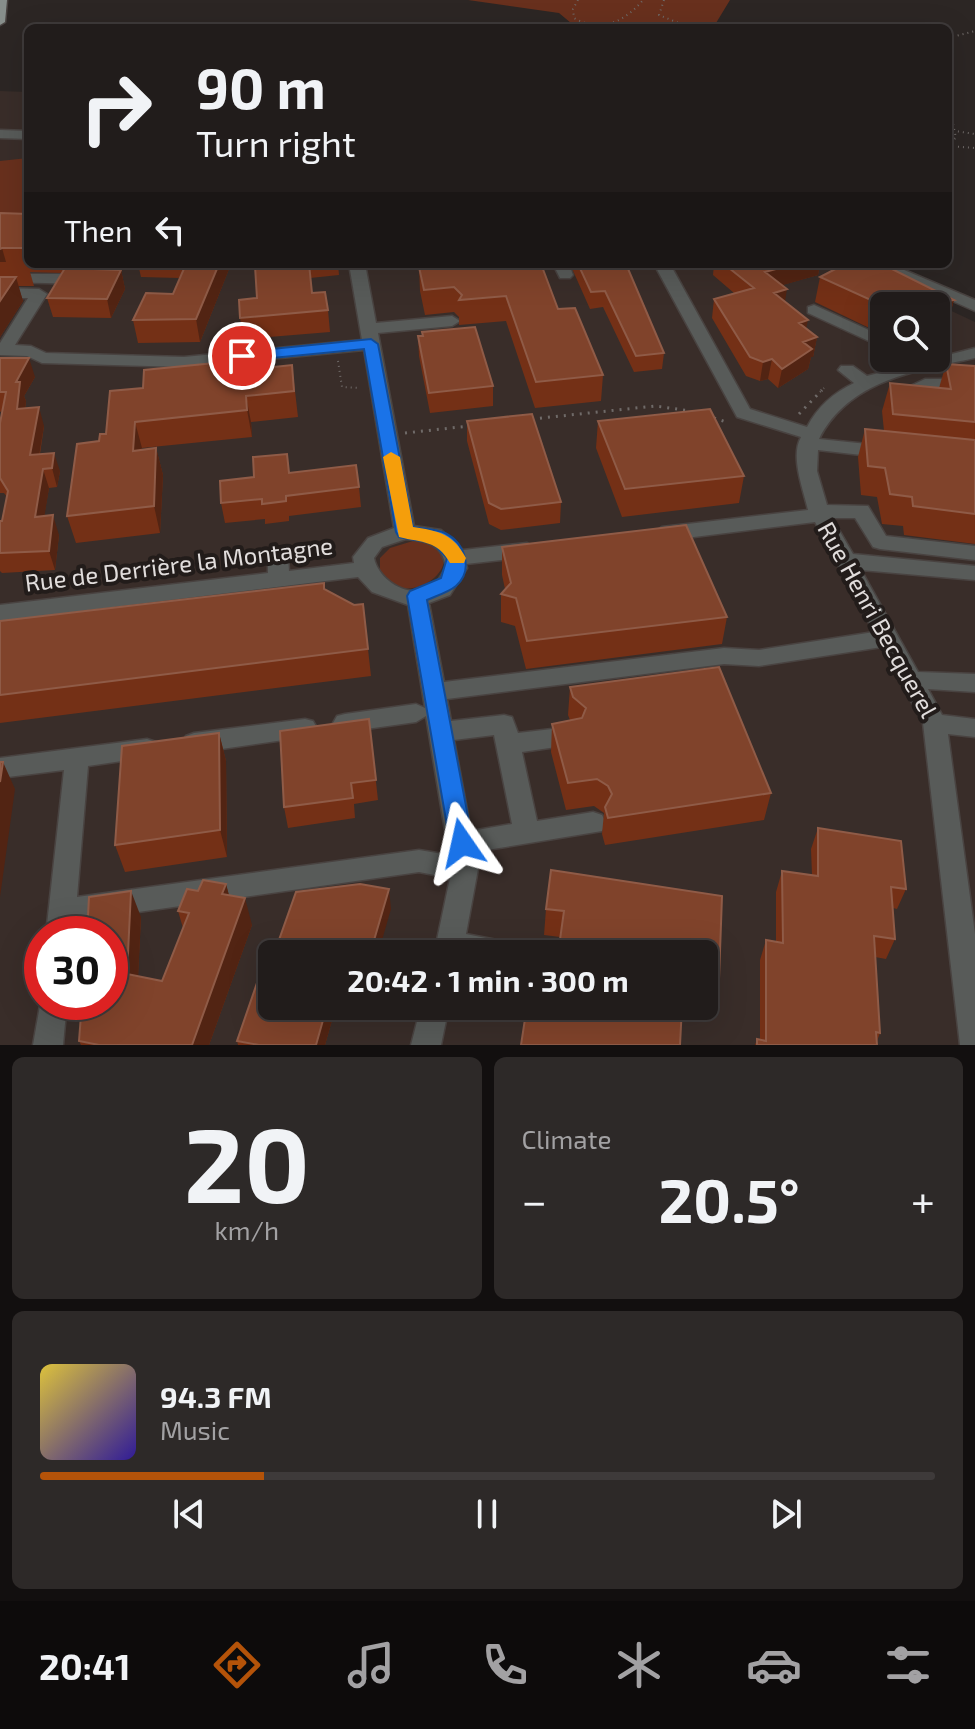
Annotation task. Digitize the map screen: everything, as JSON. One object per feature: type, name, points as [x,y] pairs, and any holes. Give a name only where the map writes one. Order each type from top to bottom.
[{"type":"main road","points":[[0,22],[2,0]]},
{"type":"street","points":[[0,134],[24,135]]},
{"type":"street","points":[[358,268],[405,532]]},
{"type":"street","points":[[664,268],[729,416],[785,423],[809,438],[903,454]]},
{"type":"street","points":[[886,268],[975,306]]},
{"type":"street","points":[[0,279],[89,279]]},
{"type":"street","points":[[0,293],[39,294],[2,350]]},
{"type":"street","points":[[814,310],[870,336]]},
{"type":"street","points":[[2,350],[31,351],[42,358],[184,362],[452,321]]},
{"type":"street","points":[[950,357],[975,353]]},
{"type":"street","points":[[809,438],[854,375],[877,372]]},
{"type":"street","points":[[912,372],[925,384]]},
{"type":"street","points":[[890,399],[925,384],[975,384]]},
{"type":"street","name":"Rue Henri Becquerel","points":[[809,438],[797,465],[820,514],[935,723],[965,888],[975,1045]]},
{"type":"street","points":[[638,537],[861,511],[880,542],[975,553]]},
{"type":"street","points":[[405,532],[439,537],[451,546],[457,558],[455,573],[448,582],[417,596],[396,596],[379,589],[364,569],[372,547],[383,539],[405,532]]},
{"type":"street","points":[[457,558],[546,548]]},
{"type":"street","points":[[278,556],[279,579]]},
{"type":"street","points":[[846,561],[975,573]]},
{"type":"street","name":"Rue de Derrière la Montagne","points":[[0,613],[364,569]]},
{"type":"street","points":[[417,596],[463,856],[450,940]]},
{"type":"street","points":[[434,692],[724,656],[759,658],[890,638]]},
{"type":"street","points":[[913,680],[975,683]]},
{"type":"street","points":[[0,768],[416,713]]},
{"type":"street","points":[[935,723],[975,728]]},
{"type":"street","points":[[441,732],[504,724],[527,833]]},
{"type":"street","points":[[509,744],[569,737]]},
{"type":"street","points":[[62,916],[77,758]]},
{"type":"street","points":[[96,916],[463,856],[527,833],[593,823]]},
{"type":"street","points":[[48,1045],[51,1020]]},
{"type":"street","points":[[426,1045],[432,1020]]},
{"type":"path","points":[[578,0],[573,9],[574,18],[583,24]]},
{"type":"path","points":[[605,24],[626,18],[643,0]]},
{"type":"path","points":[[664,0],[659,15],[681,24]]},
{"type":"path","points":[[952,37],[975,31]]},
{"type":"path","points":[[952,121],[956,138],[952,142]]},
{"type":"path","points":[[952,131],[975,134]]},
{"type":"path","points":[[952,145],[975,148]]},
{"type":"path","points":[[785,423],[815,396],[854,375]]},
{"type":"path","points":[[528,420],[655,406],[697,413]]},
{"type":"path","points":[[405,433],[482,425]]},
{"type":"shaded area","points":[[468,0],[730,0],[715,24],[572,24],[559,13]]},
{"type":"shaded area","points":[[0,91],[24,92],[24,268],[860,268],[911,292],[870,292],[870,372],[950,372],[950,310],[975,322],[975,1045],[0,1045]]},
{"type":"shaded area","points":[[24,158],[24,215],[0,232],[0,161]]},
{"type":"shaded area","points":[[413,541],[434,546],[443,556],[442,567],[435,577],[422,585],[407,588],[392,584],[380,571],[380,558],[390,548]]},
{"type":"building","points":[[0,213],[24,214],[24,248],[0,249]]},
{"type":"building","points":[[65,268],[121,270],[107,299],[47,298]]},
{"type":"building","points":[[184,268],[217,268],[196,319],[133,320],[146,293],[173,294]]},
{"type":"building","points":[[255,268],[309,268],[312,293],[325,292],[328,310],[240,318],[239,300],[257,298]]},
{"type":"building","points":[[419,268],[543,268],[558,309],[575,308],[603,375],[536,382],[506,296],[459,300],[462,295],[454,287],[424,290]]},
{"type":"building","points":[[580,268],[628,268],[664,353],[636,356],[605,291],[591,292]]},
{"type":"building","points":[[729,268],[780,268],[765,272],[787,289],[774,293],[808,320],[799,323],[817,337],[803,342],[812,349],[782,369],[772,359],[763,362],[750,357],[714,299],[754,288]]},
{"type":"building","points":[[837,268],[890,268],[938,292],[870,292],[870,300],[820,277]]},
{"type":"building","points":[[0,277],[16,277],[0,301]]},
{"type":"building","points":[[475,327],[493,386],[429,393],[418,336],[423,336],[422,332]]},
{"type":"building","points":[[0,358],[29,358],[16,382],[20,382],[17,409],[39,407],[30,455],[54,453],[52,468],[43,469],[35,517],[53,515],[49,551],[0,553],[0,521],[8,491],[0,478],[0,423],[6,392],[0,392]]},
{"type":"building","points":[[245,360],[246,370],[292,365],[294,391],[246,396],[247,410],[135,422],[133,451],[156,448],[154,506],[67,516],[77,444],[99,441],[100,434],[106,434],[110,391],[143,388],[144,370]]},
{"type":"building","points":[[950,364],[975,366],[975,422],[893,414],[890,383],[951,389],[948,372]]},
{"type":"building","points":[[710,409],[744,476],[625,489],[598,421]]},
{"type":"building","points":[[532,414],[561,502],[501,509],[489,503],[467,421]]},
{"type":"building","points":[[865,429],[975,440],[975,514],[913,506],[912,497],[890,494],[885,468],[868,466]]},
{"type":"building","points":[[287,454],[289,473],[356,465],[359,487],[286,496],[286,501],[262,504],[262,499],[221,503],[220,481],[254,477],[253,457]]},
{"type":"building","points":[[686,525],[727,617],[527,641],[516,598],[501,594],[511,583],[502,547]]},
{"type":"building","points":[[324,583],[324,589],[354,605],[363,604],[368,649],[0,695],[0,621]]},
{"type":"building","points":[[719,667],[771,793],[608,818],[605,807],[612,794],[608,786],[597,779],[568,783],[552,724],[582,718],[586,708],[573,697],[570,687]]},
{"type":"building","points":[[369,719],[376,780],[351,783],[353,798],[284,807],[280,731]]},
{"type":"building","points":[[219,733],[220,830],[115,845],[122,746]]},
{"type":"building","points":[[818,828],[901,841],[906,889],[891,887],[895,939],[874,936],[880,1033],[876,1032],[877,1045],[757,1045],[757,1039],[766,1041],[766,940],[783,943],[782,871],[818,876]]},
{"type":"building","points":[[551,870],[722,896],[719,979],[718,940],[560,940],[564,911],[546,909]]},
{"type":"building","points":[[203,880],[226,884],[222,894],[245,898],[192,1045],[99,1045],[79,1041],[81,1020],[128,1020],[128,974],[162,981],[189,913],[178,911],[187,889],[198,891]]},
{"type":"building","points":[[360,884],[389,889],[374,940],[279,940],[296,892]]},
{"type":"building","points":[[131,891],[128,953],[128,916],[88,916],[89,897]]},
{"type":"building","points":[[257,983],[258,1020],[323,1020],[316,1045],[259,1045],[237,1041]]},
{"type":"building","points":[[525,1020],[681,1020],[680,1045],[521,1045]]},
{"type":"slow traffic","points":[[391,457],[405,532],[439,537],[451,546],[457,558]]},
{"type":"route","points":[[242,356],[371,344],[405,532],[439,537],[451,546],[458,563],[448,582],[438,590],[417,596],[462,843]]}]
